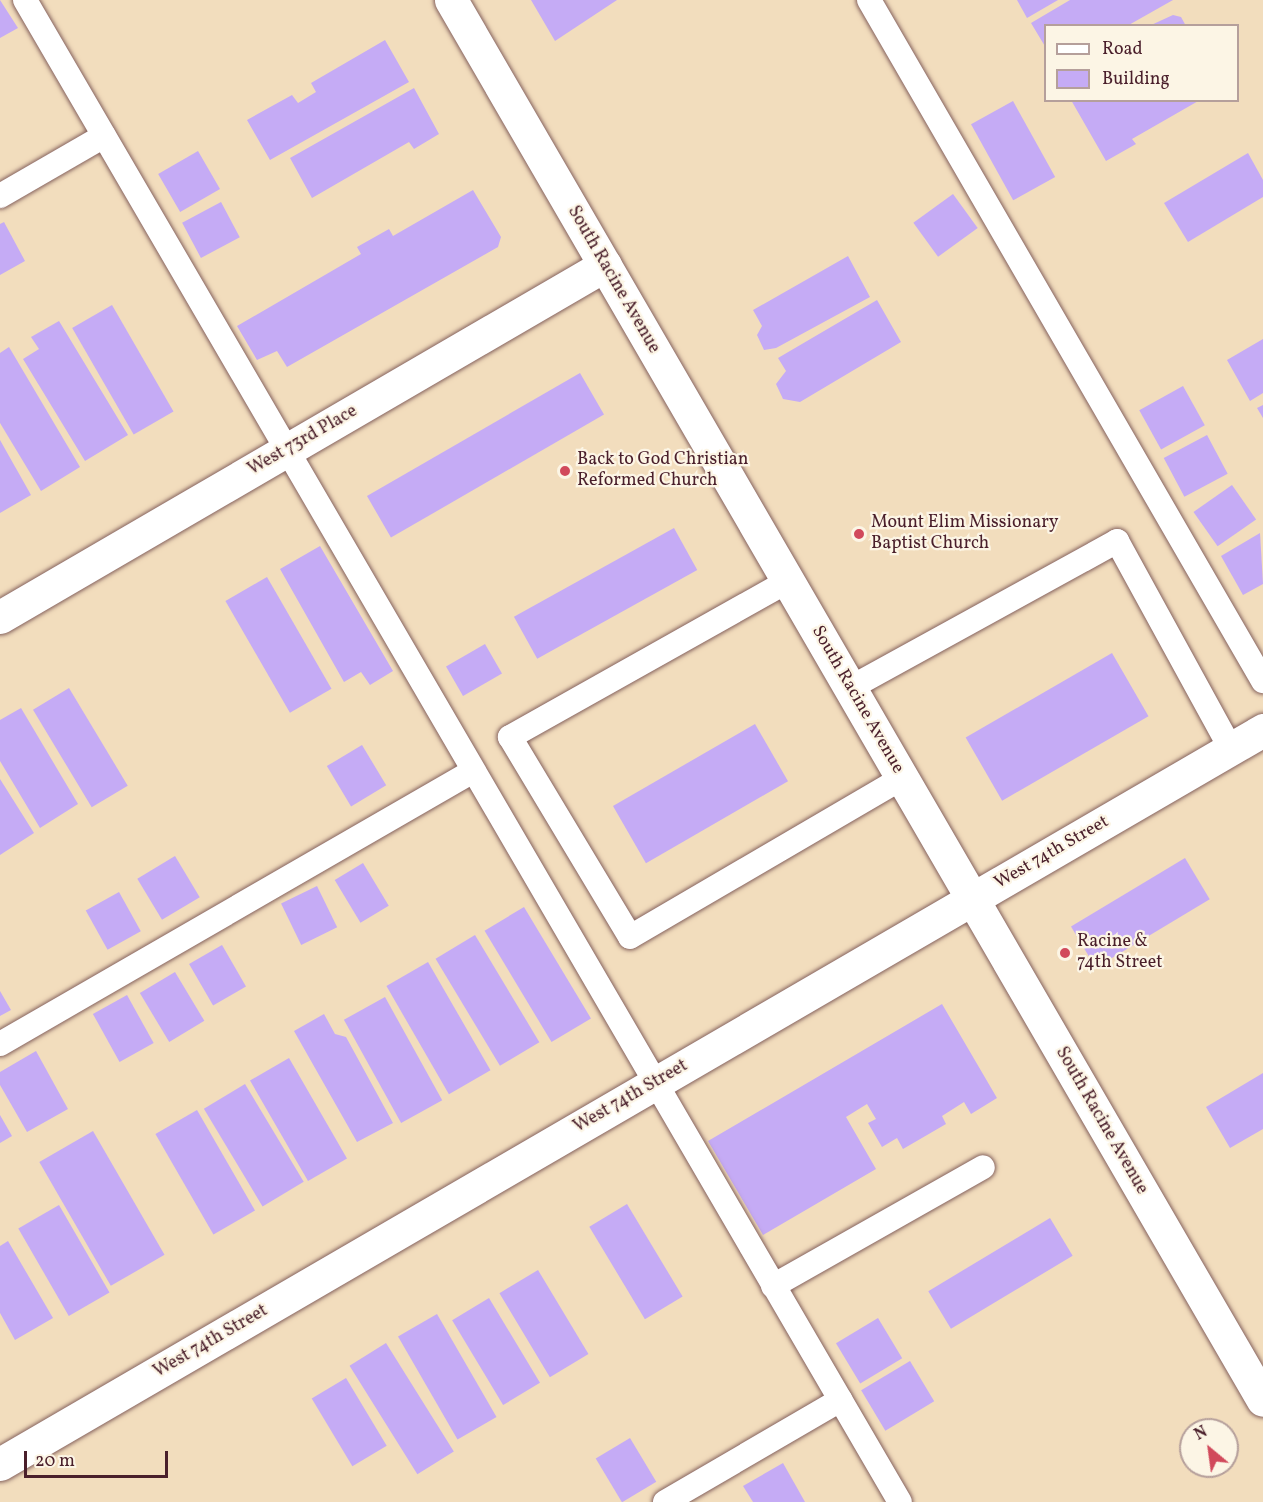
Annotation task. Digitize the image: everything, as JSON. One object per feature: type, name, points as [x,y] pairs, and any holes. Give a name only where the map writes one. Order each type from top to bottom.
[{"type":"street","name":"South Racine Avenue","points":[[451,0],[1263,1400]]},
{"type":"street","name":"West 73rd Place","points":[[0,617],[605,265]]},
{"type":"street","name":"West 74th Street","points":[[0,1464],[1263,730]]},
{"type":"lane","points":[[25,0],[654,1084],[900,1502]]},
{"type":"lane","points":[[869,0],[1263,681]]},
{"type":"lane","points":[[0,196],[104,136]]},
{"type":"lane","points":[[850,688],[1117,541],[1231,748]]},
{"type":"lane","points":[[788,581],[510,737],[630,937],[902,778]]},
{"type":"lane","points":[[0,1044],[473,771]]},
{"type":"lane","points":[[773,1286],[983,1167]]},
{"type":"lane","points":[[664,1502],[840,1400]]},
{"type":"building","points":[[0,0],[18,28],[0,38]]},
{"type":"building","points":[[531,0],[617,0],[555,41]]},
{"type":"building","points":[[1017,0],[1058,0],[1027,18]]},
{"type":"building","points":[[1070,0],[1173,0],[1131,24],[1044,24],[1044,45],[1031,23]]},
{"type":"building","points":[[1173,15],[1181,17],[1185,24],[1153,24]]},
{"type":"building","points":[[385,40],[409,82],[270,160],[247,120],[292,95],[298,103],[316,92],[311,83]]},
{"type":"building","points":[[414,88],[439,134],[414,149],[409,142],[312,198],[290,158]]},
{"type":"building","points":[[1013,101],[1055,177],[1013,200],[971,124]]},
{"type":"building","points":[[1072,102],[1197,102],[1132,139],[1136,144],[1106,161]]},
{"type":"building","points":[[198,151],[220,189],[180,212],[158,174]]},
{"type":"building","points":[[1248,153],[1263,180],[1263,197],[1188,242],[1164,203]]},
{"type":"building","points":[[473,190],[501,237],[498,247],[287,367],[277,351],[257,360],[237,326],[361,254],[357,247],[389,229],[393,236]]},
{"type":"building","points":[[953,194],[978,228],[938,257],[913,223]]},
{"type":"building","points":[[221,202],[240,237],[201,258],[182,223]]},
{"type":"building","points":[[4,222],[25,261],[0,275],[0,224]]},
{"type":"building","points":[[848,256],[870,297],[776,348],[764,350],[757,335],[762,326],[753,310]]},
{"type":"building","points":[[877,300],[901,342],[800,402],[783,399],[776,384],[786,371],[778,358]]},
{"type":"building","points":[[112,305],[174,412],[134,435],[72,328]]},
{"type":"building","points":[[59,321],[128,435],[85,461],[23,359],[39,349],[31,337]]},
{"type":"building","points":[[1263,339],[1263,393],[1250,401],[1227,360]]},
{"type":"building","points":[[9,347],[80,467],[41,491],[0,423],[0,353]]},
{"type":"building","points":[[580,373],[604,415],[391,538],[367,496]]},
{"type":"building","points":[[1183,386],[1205,425],[1161,450],[1139,410]]},
{"type":"building","points":[[1263,405],[1263,418],[1257,408]]},
{"type":"building","points":[[1207,435],[1228,474],[1184,497],[1164,458]]},
{"type":"building","points":[[0,440],[31,495],[0,513]]},
{"type":"building","points":[[1232,485],[1256,519],[1218,546],[1193,512]]},
{"type":"building","points":[[674,528],[697,570],[537,659],[514,617]]},
{"type":"building","points":[[1260,533],[1263,584],[1243,595],[1221,556]]},
{"type":"building","points":[[320,546],[393,671],[370,685],[361,672],[344,682],[280,569]]},
{"type":"building","points":[[267,577],[332,689],[290,713],[225,601]]},
{"type":"building","points":[[485,644],[502,673],[463,696],[446,666]]},
{"type":"building","points":[[1112,653],[1148,716],[1002,801],[966,738]]},
{"type":"building","points":[[69,688],[128,786],[92,807],[33,710]]},
{"type":"building","points":[[21,708],[78,804],[40,828],[0,761],[0,720]]},
{"type":"building","points":[[755,724],[788,781],[646,863],[613,806]]},
{"type":"building","points":[[362,745],[386,785],[351,806],[327,766]]},
{"type":"building","points":[[0,779],[34,833],[0,855]]},
{"type":"building","points":[[175,856],[200,897],[162,920],[137,879]]},
{"type":"building","points":[[1185,858],[1210,899],[1096,968],[1071,927]]},
{"type":"building","points":[[363,863],[389,906],[360,923],[335,880]]},
{"type":"building","points":[[317,886],[337,927],[301,945],[281,904]]},
{"type":"building","points":[[119,892],[141,931],[108,950],[86,910]]},
{"type":"building","points":[[524,907],[591,1018],[552,1042],[485,931]]},
{"type":"building","points":[[475,935],[539,1042],[500,1066],[436,959]]},
{"type":"building","points":[[222,945],[246,987],[213,1006],[189,964]]},
{"type":"building","points":[[428,962],[490,1070],[449,1094],[386,986]]},
{"type":"building","points":[[175,972],[204,1021],[169,1042],[140,993]]},
{"type":"building","points":[[0,991],[11,1010],[0,1016]]},
{"type":"building","points":[[127,995],[154,1043],[120,1062],[93,1014]]},
{"type":"building","points":[[385,997],[442,1100],[401,1123],[344,1020]]},
{"type":"building","points":[[942,1004],[997,1098],[971,1114],[964,1102],[942,1116],[946,1124],[903,1149],[897,1138],[882,1147],[868,1123],[876,1119],[867,1104],[846,1117],[876,1169],[763,1235],[708,1141]]},
{"type":"building","points":[[324,1014],[335,1034],[346,1037],[393,1123],[357,1142],[294,1031]]},
{"type":"building","points":[[36,1051],[68,1109],[27,1132],[0,1085],[0,1072]]},
{"type":"building","points":[[289,1058],[347,1158],[308,1181],[250,1080]]},
{"type":"building","points":[[1263,1073],[1263,1129],[1230,1148],[1206,1107]]},
{"type":"building","points":[[245,1084],[304,1182],[263,1206],[204,1109]]},
{"type":"building","points":[[197,1110],[255,1210],[213,1234],[155,1134]]},
{"type":"building","points":[[0,1115],[12,1136],[0,1143]]},
{"type":"building","points":[[93,1131],[164,1255],[111,1286],[39,1162]]},
{"type":"building","points":[[627,1204],[683,1297],[645,1319],[589,1227]]},
{"type":"building","points":[[59,1205],[110,1292],[69,1316],[18,1228]]},
{"type":"building","points":[[1050,1218],[1073,1256],[951,1329],[928,1291]]},
{"type":"building","points":[[8,1241],[53,1318],[15,1340],[0,1313],[0,1246]]},
{"type":"building","points":[[538,1270],[588,1354],[550,1377],[499,1293]]},
{"type":"building","points":[[489,1298],[540,1383],[503,1405],[452,1320]]},
{"type":"building","points":[[437,1314],[496,1417],[458,1440],[398,1336]]},
{"type":"building","points":[[878,1318],[902,1358],[860,1384],[836,1343]]},
{"type":"building","points":[[386,1343],[454,1452],[417,1474],[350,1366]]},
{"type":"building","points":[[910,1361],[934,1401],[885,1431],[861,1390]]},
{"type":"building","points":[[346,1378],[387,1446],[352,1466],[312,1399]]},
{"type":"building","points":[[630,1438],[656,1482],[622,1502],[596,1459]]},
{"type":"building","points":[[783,1463],[805,1502],[753,1502],[743,1486]]},
{"type":"place","name":"Back to God Christian Reformed Church","points":[[565,471]]},
{"type":"place","name":"Mount Elim Missionary Baptist Church","points":[[859,534]]},
{"type":"place","name":"Racine & 74th Street","points":[[1065,953]]}]
